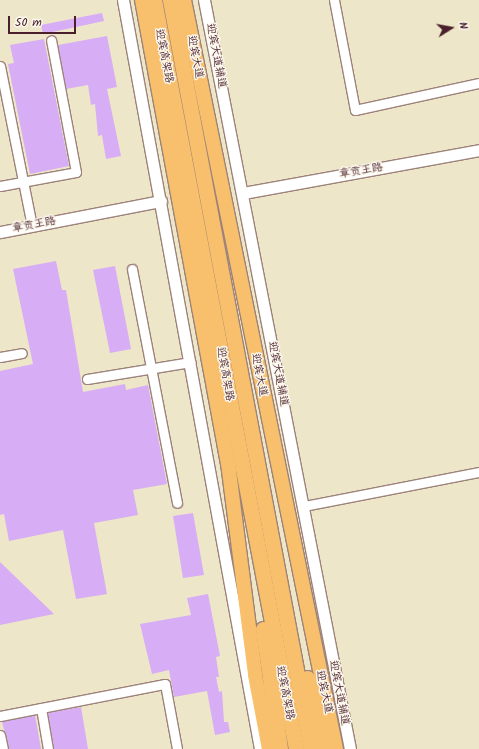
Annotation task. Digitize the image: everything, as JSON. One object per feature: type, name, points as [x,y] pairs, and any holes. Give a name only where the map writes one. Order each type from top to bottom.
[{"type":"highway","name":"迎宾高架路","points":[[154,0],[296,749]]},
{"type":"highway","name":"迎宾高架路","points":[[170,0],[259,461],[311,749]]},
{"type":"highway","points":[[259,461],[324,749]]},
{"type":"highway","points":[[242,466],[280,749]]},
{"type":"main road","points":[[142,0],[228,463],[255,675],[269,749]]},
{"type":"main road","name":"迎宾大道","points":[[184,0],[336,749]]},
{"type":"street","points":[[122,0],[191,362],[260,749]]},
{"type":"street","name":"迎宾大道辅道","points":[[204,0],[243,193],[350,749]]},
{"type":"street","points":[[334,0],[355,110],[479,83]]},
{"type":"street","points":[[0,186],[76,172],[51,40]]},
{"type":"street","points":[[0,66],[32,226]]},
{"type":"street","name":"章贡王路","points":[[243,193],[479,150]]},
{"type":"street","name":"章贡王路","points":[[0,232],[161,201]]},
{"type":"street","points":[[132,269],[176,502]]},
{"type":"street","points":[[0,357],[22,353]]},
{"type":"street","points":[[87,379],[191,362]]},
{"type":"street","points":[[304,506],[479,472]]},
{"type":"street","points":[[0,716],[165,684],[177,749]]},
{"type":"street","points":[[41,708],[48,749]]},
{"type":"street","points":[[0,735],[3,749]]},
{"type":"building","points":[[102,13],[104,21],[43,34],[41,25]]},
{"type":"building","points":[[107,36],[117,87],[107,89],[121,156],[106,159],[102,135],[98,136],[95,104],[91,105],[88,85],[66,89],[58,45]]},
{"type":"building","points":[[44,39],[69,166],[30,174],[8,64],[14,63],[10,45]]},
{"type":"building","points":[[56,261],[62,290],[66,290],[83,392],[125,384],[126,390],[148,385],[167,484],[133,490],[138,515],[94,523],[107,594],[76,599],[63,530],[9,541],[4,514],[0,515],[0,371],[33,364],[13,269]]},
{"type":"building","points":[[115,266],[131,349],[110,353],[93,270]]},
{"type":"building","points":[[193,513],[204,575],[183,578],[173,516]]},
{"type":"building","points":[[0,562],[54,614],[0,625]]},
{"type":"building","points":[[208,594],[220,656],[216,657],[219,677],[216,677],[219,692],[222,691],[224,722],[228,722],[230,732],[215,735],[207,691],[174,697],[169,670],[152,674],[140,624],[191,615],[187,598]]},
{"type":"building","points":[[81,707],[88,749],[54,749],[48,713]]},
{"type":"building","points":[[35,715],[41,749],[9,749],[2,722]]}]
